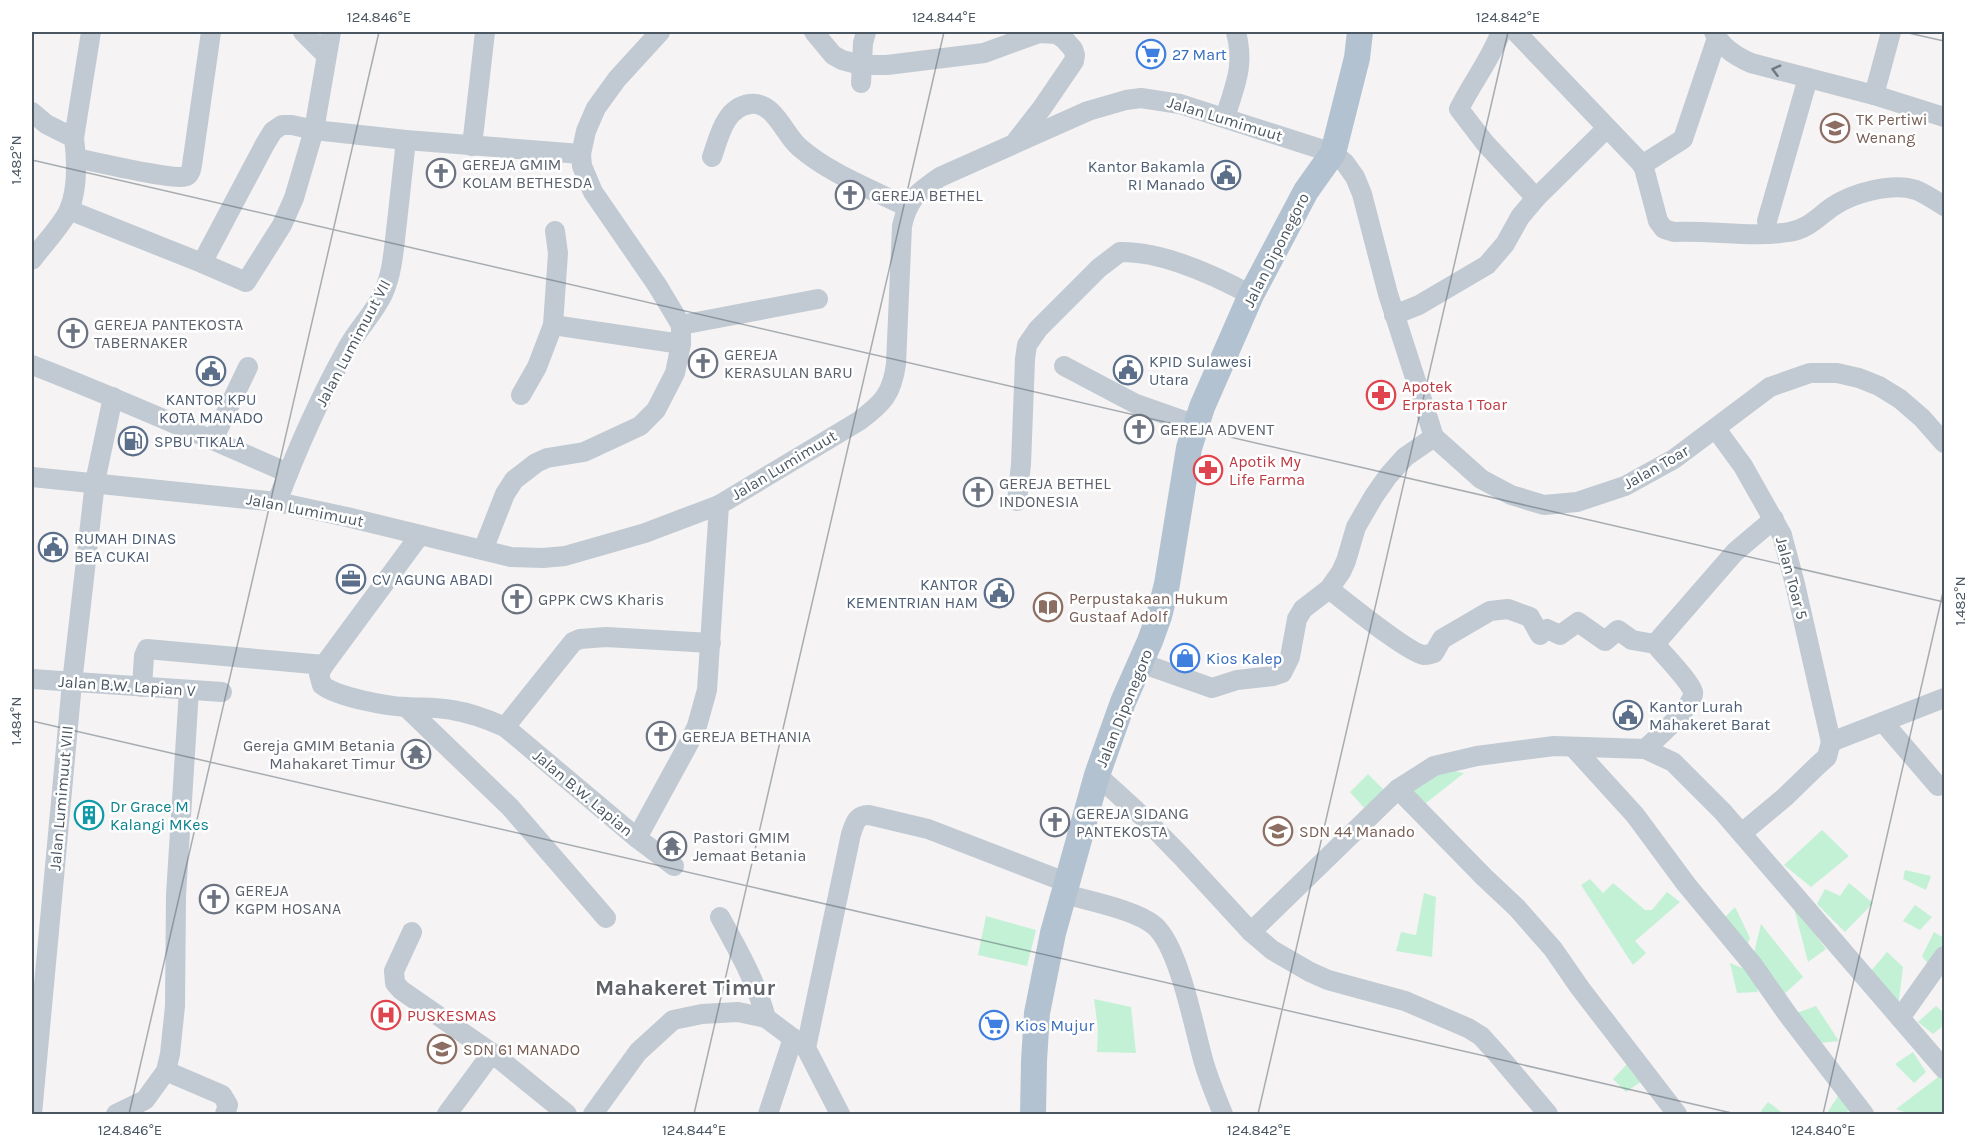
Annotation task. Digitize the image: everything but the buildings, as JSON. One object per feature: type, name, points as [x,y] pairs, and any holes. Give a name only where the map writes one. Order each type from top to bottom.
[{"type":"main road","points":[[1333,153],[1352,79],[1360,32]]},
{"type":"main road","name":"Jalan Diponegoro","points":[[1033,1114],[1037,1014],[1053,933],[1097,775],[1123,702],[1156,624],[1167,584],[1189,448],[1196,424],[1251,295],[1306,191],[1333,153]]},
{"type":"street","points":[[32,260],[69,210],[74,187],[76,158],[74,138],[91,32]]},
{"type":"street","points":[[76,158],[162,176],[184,178],[188,176],[194,158],[211,32]]},
{"type":"street","points":[[303,32],[326,55]]},
{"type":"street","points":[[69,210],[246,282],[289,211],[314,130],[331,32]]},
{"type":"street","points":[[472,146],[485,32]]},
{"type":"street","points":[[483,550],[505,494],[514,480],[547,458],[584,452],[640,426],[656,410],[675,373],[681,334],[657,285],[593,192],[582,166],[581,154],[586,131],[596,108],[617,79],[660,32]]},
{"type":"street","points":[[814,32],[833,55],[861,74]]},
{"type":"street","points":[[861,74],[866,32]]},
{"type":"street","points":[[1225,118],[1241,67],[1241,50],[1236,32]]},
{"type":"street","points":[[1501,32],[1493,51],[1459,109],[1485,142],[1536,198]]},
{"type":"street","points":[[1516,32],[1642,165],[1658,222],[1668,231],[1791,232],[1816,221],[1843,201],[1869,191],[1887,188],[1902,187],[1916,190],[1944,206]]},
{"type":"street","points":[[1874,95],[1891,32]]},
{"type":"street","points":[[861,74],[887,65],[984,53],[1039,33],[1057,34],[1070,44],[1075,56],[1074,61],[1042,108],[1015,142]]},
{"type":"street","points":[[1642,165],[1683,139],[1716,35],[1738,57],[1751,63],[1874,95],[1944,117]]},
{"type":"street","points":[[1767,221],[1808,78]]},
{"type":"street","name":"Jalan Lumimuut","points":[[32,477],[277,502],[511,557],[565,556],[645,533],[719,505],[878,408],[888,395],[894,379],[899,259],[902,226],[907,207],[923,189],[939,177],[1088,111],[1141,98],[1180,104],[1333,153]]},
{"type":"street","points":[[712,157],[729,117],[737,108],[756,104],[771,112],[800,148],[854,182],[907,207]]},
{"type":"street","points":[[32,112],[46,124],[74,138]]},
{"type":"street","points":[[202,263],[273,131],[282,125],[406,140],[581,154]]},
{"type":"street","points":[[1394,315],[1419,305],[1487,265],[1505,244],[1520,217],[1536,198],[1607,128]]},
{"type":"street","name":"Jalan Lumimuut VII","points":[[277,502],[336,368],[357,330],[383,294],[393,254],[406,140]]},
{"type":"street","points":[[1141,663],[1212,688],[1237,680],[1282,673],[1290,657],[1297,619],[1303,609],[1329,589],[1341,572],[1356,527],[1388,476],[1405,457],[1434,438],[1394,315],[1362,194],[1355,177],[1345,163],[1333,153]]},
{"type":"street","points":[[521,395],[537,367],[553,325],[558,253],[555,231]]},
{"type":"street","points":[[1017,501],[1027,345],[1038,329],[1106,262],[1120,252],[1142,253],[1201,272],[1251,295]]},
{"type":"street","points":[[553,325],[681,334],[818,299]]},
{"type":"street","points":[[32,365],[85,385],[288,473]]},
{"type":"street","points":[[1064,366],[1136,404],[1196,424]]},
{"type":"street","points":[[213,440],[248,367]]},
{"type":"street","name":"Jalan Toar","points":[[1434,438],[1481,479],[1511,495],[1544,505],[1577,502],[1626,486],[1674,459],[1770,387],[1810,373],[1859,378],[1879,386],[1900,399],[1922,418],[1944,443]]},
{"type":"street","name":"Jalan Lumimuut VIII","points":[[32,1114],[72,683],[95,482],[113,397]]},
{"type":"street","name":"Jalan Toar 5","points":[[1716,429],[1743,466],[1782,535],[1831,742]]},
{"type":"street","name":"Jalan B.W. Lapian","points":[[324,665],[319,677],[322,685],[328,690],[406,707],[453,710],[480,716],[505,727],[637,838],[697,726],[707,690],[719,505]]},
{"type":"street","points":[[1654,644],[1735,552],[1774,519]]},
{"type":"street","points":[[142,687],[144,656],[147,649],[324,665],[420,535]]},
{"type":"street","points":[[1329,589],[1386,632],[1424,655],[1434,653],[1442,639],[1490,610],[1508,609],[1530,617],[1540,635],[1547,629],[1560,635],[1578,622],[1605,641],[1618,630],[1632,640],[1654,644],[1686,681],[1692,689],[1693,696],[1687,707],[1645,749]]},
{"type":"street","points":[[505,727],[573,642],[580,639],[606,637],[711,643]]},
{"type":"street","name":"Jalan B.W. Lapian V","points":[[32,679],[222,692]]},
{"type":"street","points":[[116,1114],[145,1100],[166,1071],[173,1032],[176,895],[189,690]]},
{"type":"street","points":[[1742,833],[1785,797],[1827,757],[1831,742],[1944,698]]},
{"type":"street","points":[[406,707],[510,807],[606,918]]},
{"type":"street","points":[[1882,722],[1938,786]]},
{"type":"street","points":[[1251,932],[1398,789],[1434,766],[1451,761],[1554,746],[1645,749],[1672,762],[1724,812],[1944,1069]]},
{"type":"street","points":[[1574,748],[1635,815],[1686,884],[1753,965],[1788,1016],[1864,1114]]},
{"type":"street","points":[[1097,775],[1142,816],[1251,932],[1272,950],[1328,980],[1405,1001],[1468,1028],[1480,1036],[1499,1056],[1548,1114]]},
{"type":"street","points":[[1398,789],[1517,908],[1553,950],[1677,1114]]},
{"type":"street","points":[[768,1114],[799,1042],[856,819],[869,815],[928,829],[1067,889],[1141,917],[1154,925],[1162,934],[1178,968],[1204,1064],[1223,1114]]},
{"type":"street","points":[[637,838],[674,866]]},
{"type":"street","points":[[720,917],[746,964],[760,996],[766,1018]]},
{"type":"street","points":[[412,932],[394,971],[395,983],[401,990],[492,1053],[567,1114]]},
{"type":"street","points":[[1900,1018],[1944,956]]},
{"type":"street","points":[[593,1114],[638,1052],[673,1020],[702,1014],[738,1012],[766,1018],[799,1042],[840,1114]]},
{"type":"street","points":[[447,1114],[492,1053]]},
{"type":"street","points":[[166,1071],[222,1095],[228,1105],[225,1114]]},
{"type":"green space","points":[[1439,768],[1464,773],[1426,803],[1408,789]]},
{"type":"green space","points":[[1368,774],[1387,793],[1367,811],[1350,792]]},
{"type":"green space","points":[[1822,830],[1849,856],[1811,887],[1784,865]]},
{"type":"green space","points":[[1905,870],[1931,876],[1926,890],[1903,879]]},
{"type":"green space","points":[[1590,879],[1603,893],[1613,883],[1645,910],[1652,910],[1667,892],[1680,902],[1635,941],[1646,953],[1633,965],[1581,885]]},
{"type":"green space","points":[[1849,883],[1873,903],[1845,932],[1817,904],[1825,889],[1840,896]]},
{"type":"green space","points":[[1424,893],[1436,897],[1432,957],[1396,951],[1401,932],[1416,935]]},
{"type":"green space","points":[[1793,904],[1826,949],[1808,962]]},
{"type":"green space","points":[[1915,905],[1932,917],[1920,930],[1903,921]]},
{"type":"green space","points":[[1735,907],[1750,938],[1746,948],[1723,919]]},
{"type":"green space","points":[[986,916],[1036,930],[1027,966],[978,955]]},
{"type":"green space","points":[[1761,924],[1803,977],[1783,995],[1754,953]]},
{"type":"green space","points":[[1934,932],[1944,938],[1944,947],[1931,968],[1922,956]]},
{"type":"green space","points":[[1887,952],[1903,967],[1898,1007],[1871,971]]},
{"type":"green space","points":[[1730,963],[1752,972],[1758,992],[1737,993]]},
{"type":"green space","points":[[1094,999],[1131,1007],[1136,1053],[1097,1052],[1098,1029]]},
{"type":"green space","points":[[1816,1006],[1839,1041],[1819,1043],[1794,1014]]},
{"type":"green space","points":[[1936,1006],[1944,1013],[1944,1025],[1933,1034],[1918,1022]]},
{"type":"green space","points":[[1913,1052],[1926,1072],[1914,1083],[1895,1064]]},
{"type":"green space","points":[[1630,1061],[1642,1081],[1626,1092],[1613,1079]]},
{"type":"green space","points":[[1941,1075],[1944,1079],[1944,1114],[1934,1112],[1915,1114],[1896,1109]]},
{"type":"green space","points":[[1840,1093],[1851,1110],[1836,1115],[1827,1113]]},
{"type":"green space","points":[[1768,1102],[1784,1114],[1763,1114],[1761,1111]]},
{"type":"place","name":"27 Mart","points":[[1151,54]]},
{"type":"place","name":"TK Pertiwi Wenang","points":[[1835,128]]},
{"type":"place","name":"GEREJA GMIM KOLAM BETHESDA","points":[[441,173]]},
{"type":"place","name":"Kantor Bakamla RI Manado","points":[[1226,175]]},
{"type":"place","name":"GEREJA BETHEL","points":[[850,195]]},
{"type":"place","name":"GEREJA PANTEKOSTA TABERNAKER","points":[[73,333]]},
{"type":"place","name":"GEREJA KERASULAN BARU","points":[[703,363]]},
{"type":"place","name":"KPID Sulawesi Utara","points":[[1128,370]]},
{"type":"place","name":"KANTOR KPU KOTA MANADO","points":[[211,371]]},
{"type":"place","name":"Apotek Erprasta 1 Toar","points":[[1381,395]]},
{"type":"place","name":"GEREJA ADVENT","points":[[1139,429]]},
{"type":"place","name":"SPBU TIKALA","points":[[133,441]]},
{"type":"place","name":"Apotik My Life Farma","points":[[1208,470]]},
{"type":"place","name":"GEREJA BETHEL INDONESIA","points":[[978,492]]},
{"type":"place","name":"RUMAH DINAS BEA CUKAI","points":[[53,547]]},
{"type":"place","name":"CV AGUNG ABADI","points":[[351,579]]},
{"type":"place","name":"KANTOR KEMENTRIAN HAM","points":[[999,593]]},
{"type":"place","name":"GPPK CWS Kharis","points":[[517,599]]},
{"type":"place","name":"Perpustakaan Hukum Gustaaf Adolf","points":[[1048,607]]},
{"type":"place","name":"Kios Kalep","points":[[1185,658]]},
{"type":"place","name":"Kantor Lurah Mahakeret Barat","points":[[1628,715]]},
{"type":"place","name":"GEREJA BETHANIA","points":[[661,736]]},
{"type":"place","name":"Gereja GMIM Betania Mahakaret Timur","points":[[416,754]]},
{"type":"place","name":"Dr Grace M Kalangi MKes","points":[[89,815]]},
{"type":"place","name":"GEREJA SIDANG PANTEKOSTA","points":[[1055,822]]},
{"type":"place","name":"SDN 44 Manado","points":[[1278,831]]},
{"type":"place","name":"Pastori GMIM Jemaat Betania","points":[[672,846]]},
{"type":"place","name":"GEREJA KGPM HOSANA","points":[[214,899]]},
{"type":"place","name":"PUSKESMAS","points":[[386,1015]]},
{"type":"place","name":"Kios Mujur","points":[[994,1025]]},
{"type":"place","name":"SDN 61 MANADO","points":[[442,1049]]},
{"type":"district","name":"Mahakeret Timur","points":[[685,988]]}]
